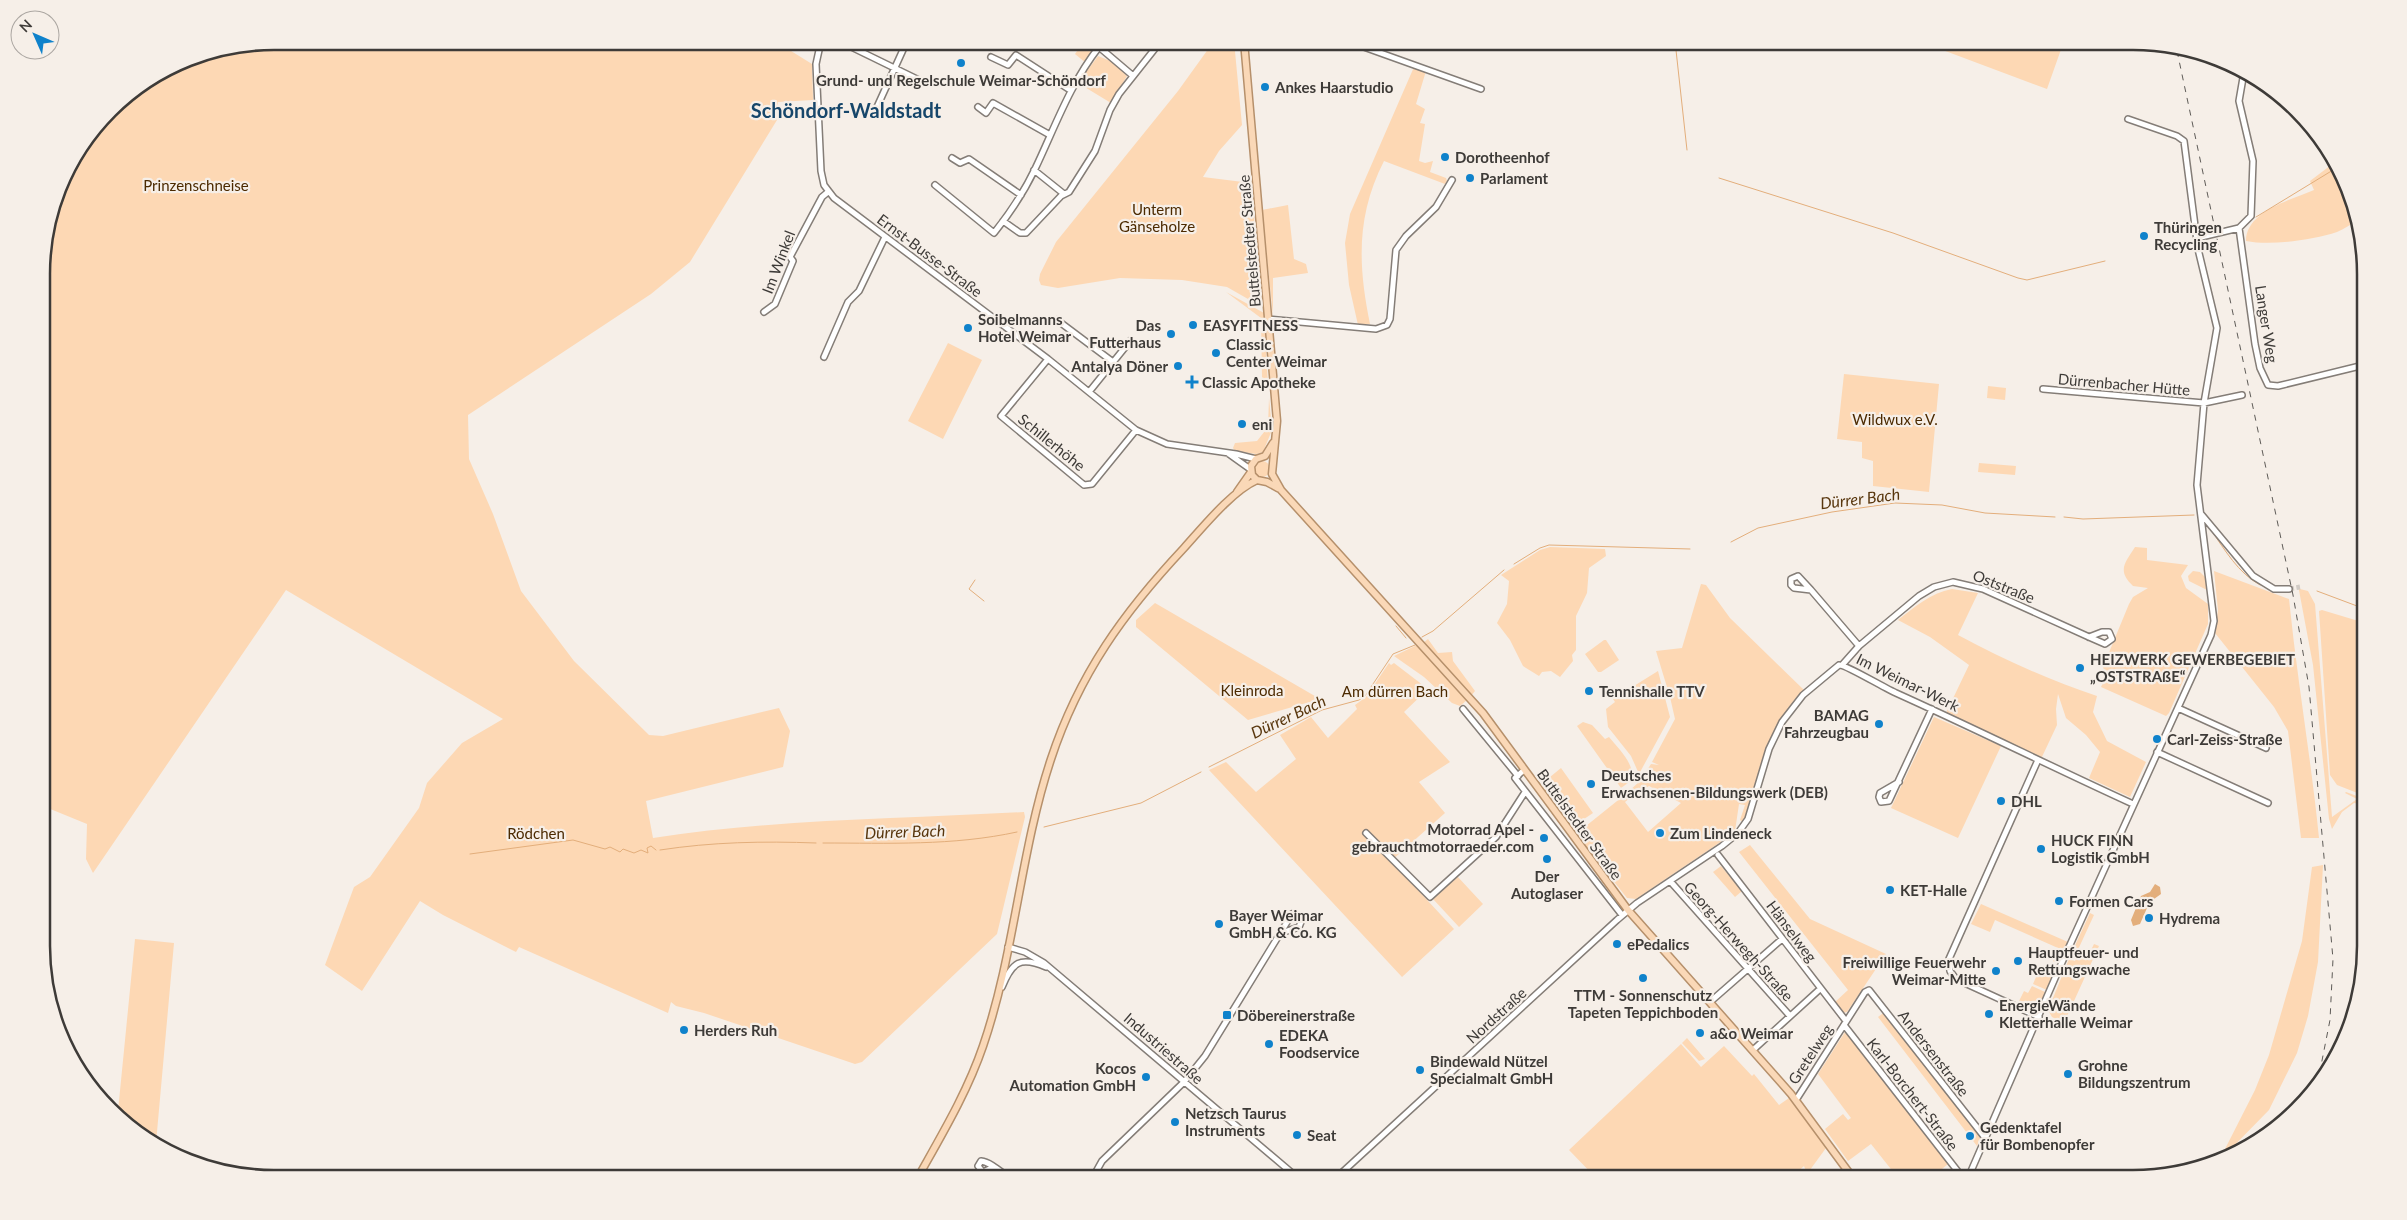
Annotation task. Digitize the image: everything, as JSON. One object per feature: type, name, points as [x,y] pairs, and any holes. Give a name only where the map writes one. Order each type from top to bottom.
[{"type":"main road","name":"Buttelstedter Straße","points":[[1245,50],[1277,421],[1272,474]]},
{"type":"main road","points":[[922,1170],[971,1076],[996,1002],[1037,812],[1051,760],[1086,676],[1113,632],[1140,596],[1234,497],[1250,471],[1275,439]]},
{"type":"main road","points":[[1259,459],[1272,465]]},
{"type":"main road","points":[[1250,471],[1261,480],[1281,490]]},
{"type":"main road","points":[[1234,497],[1272,474],[1281,490]]},
{"type":"main road","name":"Buttelstedter Straße","points":[[1281,490],[1467,695],[1628,910],[1796,1100],[1847,1170]]},
{"type":"street","points":[[819,50],[816,64],[817,102],[822,174],[828,192]]},
{"type":"street","points":[[856,50],[921,82]]},
{"type":"street","points":[[877,107],[903,50]]},
{"type":"street","points":[[936,185],[994,233],[1021,195],[1070,90],[1092,50]]},
{"type":"street","points":[[1104,50],[1132,75]]},
{"type":"street","points":[[1003,221],[1020,233],[1026,233],[1064,194],[1069,192],[1099,142],[1110,110],[1132,75],[1153,50]]},
{"type":"street","points":[[1372,50],[1481,89]]},
{"type":"street","points":[[991,57],[1008,65],[1016,55],[1070,90]]},
{"type":"street","points":[[2197,238],[2239,228],[2251,216],[2254,172],[2239,101],[2243,79]]},
{"type":"street","points":[[978,107],[986,112],[993,103],[1050,135]]},
{"type":"street","name":"Dürrenbacher Hütte","points":[[1972,1170],[2133,804],[2211,635],[2214,621],[2214,606],[2197,485],[2204,403],[2217,328],[2197,238],[2184,141],[2177,136],[2128,119]]},
{"type":"street","points":[[952,158],[960,163],[969,159],[1021,195]]},
{"type":"street","points":[[1034,170],[1064,194]]},
{"type":"street","points":[[1268,319],[1376,328],[1387,325],[1390,318],[1396,250],[1406,236],[1436,207],[1452,180]]},
{"type":"street","name":"Ernst-Busse-Straße","points":[[828,192],[1048,358],[1136,430],[1167,444],[1259,459]]},
{"type":"street","name":"Im Winkel","points":[[764,312],[775,304],[793,261],[790,258],[802,232],[808,227],[822,197],[828,192]]},
{"type":"street","name":"Langer Weg","points":[[2239,228],[2255,344],[2260,368],[2268,385],[2278,386],[2357,367]]},
{"type":"street","points":[[824,357],[848,302],[859,291],[885,236]]},
{"type":"street","points":[[1057,320],[1113,362]]},
{"type":"street","points":[[1089,392],[1131,340]]},
{"type":"street","name":"Schillerhöhe","points":[[1048,358],[1001,416],[1084,485],[1092,484],[1136,430]]},
{"type":"street","name":"Dürrenbacher Hütte","points":[[2043,389],[2204,403],[2242,394]]},
{"type":"street","name":"Ernst-Busse-Straße","points":[[1228,454],[1250,471]]},
{"type":"street","points":[[2201,515],[2253,576],[2274,589],[2289,589]]},
{"type":"street","name":"Oststraße","points":[[1843,664],[1859,646],[1919,596],[1934,587],[1953,582],[1983,589],[2089,637]]},
{"type":"street","points":[[1811,590],[1859,646]]},
{"type":"street","name":"Im Weimar-Werk","points":[[1628,910],[1738,833],[1748,820],[1769,749],[1786,715],[1803,695],[1836,667],[1843,664],[1883,687],[1990,735],[2038,760],[2133,804]]},
{"type":"street","name":"Buttelstedter Straße","points":[[1463,708],[1518,776],[1515,778],[1525,792],[1622,915]]},
{"type":"street","points":[[2178,708],[2266,748]]},
{"type":"street","points":[[1898,782],[1932,709]]},
{"type":"street","points":[[2157,752],[2268,803]]},
{"type":"street","points":[[2038,760],[1949,959],[1948,966],[1952,976],[1959,981],[2039,1017]]},
{"type":"street","points":[[1518,776],[1524,770]]},
{"type":"street","points":[[1366,833],[1430,897],[1496,836],[1525,792]]},
{"type":"street","name":"Hänselweg","points":[[1718,855],[1845,1023]]},
{"type":"street","name":"Georg-Herwegh-Straße","points":[[1670,881],[1790,1016]]},
{"type":"street","name":"Nordstraße","points":[[1345,1170],[1628,910]]},
{"type":"street","points":[[1097,1170],[1114,1148],[1184,1082],[1205,1056],[1292,914],[1299,919],[1300,925],[1297,928],[1281,933]]},
{"type":"street","points":[[1710,1002],[1782,939]]},
{"type":"street","name":"Industriestraße","points":[[1008,946],[1031,955],[1051,969],[1288,1170]]},
{"type":"street","points":[[996,1002],[1009,971],[1017,964],[1029,961],[1051,969]]},
{"type":"street","points":[[1753,1050],[1820,989]]},
{"type":"street","name":"Andersenstraße","points":[[1845,1023],[1865,992],[1869,990],[1986,1139]]},
{"type":"street","name":"Gretelweg","points":[[1796,1100],[1845,1023]]},
{"type":"street","name":"Karl-Borchert-Straße","points":[[1845,1023],[1957,1170]]},
{"type":"street","points":[[994,1167],[998,1170]]},
{"type":"green space","points":[[259,50],[789,50],[812,64],[813,100],[778,102],[777,120],[690,262],[651,294],[468,415],[469,459],[493,514],[521,591],[574,661],[649,735],[663,736],[779,708],[790,731],[783,767],[646,801],[653,838],[792,823],[1024,812],[1025,817],[997,934],[862,1062],[855,1064],[704,1013],[676,1006],[671,1002],[668,1013],[519,947],[516,952],[443,915],[420,901],[362,991],[325,965],[354,887],[370,877],[419,808],[427,783],[462,743],[503,719],[286,590],[93,873],[86,859],[87,824],[50,809],[50,259],[54,230],[67,188],[80,162],[106,126],[138,96],[175,73],[202,62],[230,54]]},
{"type":"green space","points":[[1078,50],[1093,50],[1086,63],[1075,54]]},
{"type":"green space","name":"Unterm Gänseholze","points":[[1208,50],[1235,50],[1242,125],[1219,151],[1203,177],[1251,183],[1262,307],[1227,287],[1182,280],[1120,278],[1058,288],[1041,285],[1039,280],[1040,274],[1056,242],[1178,91]]},
{"type":"green space","points":[[1943,50],[2061,50],[2047,89]]},
{"type":"green space","points":[[1098,56],[1113,62],[1127,76],[1111,103],[1078,83]]},
{"type":"green space","points":[[1414,67],[1426,71],[1416,104],[1425,109],[1420,123],[1425,124],[1419,161],[1425,163],[1433,161],[1430,172],[1446,178],[1447,181],[1445,184],[1384,161],[1368,201],[1362,241],[1363,281],[1370,324],[1358,325],[1349,285],[1345,243],[1350,214]]},
{"type":"green space","points":[[2329,166],[2340,188],[2351,224],[2337,232],[2292,241],[2267,243],[2246,241],[2248,231],[2253,222],[2261,214],[2314,190],[2310,181]]},
{"type":"green space","points":[[1288,205],[1294,259],[1306,264],[1308,273],[1273,278],[1273,315],[1262,210]]},
{"type":"green space","points":[[1226,292],[1264,313],[1268,385],[1262,377],[1261,318]]},
{"type":"green space","points":[[948,343],[982,360],[943,439],[908,421]]},
{"type":"green space","name":"Wildwux e.V.","points":[[1844,374],[1939,384],[1929,492],[1873,486],[1873,461],[1862,458],[1862,442],[1837,439]]},
{"type":"green space","points":[[1988,386],[2006,388],[2005,400],[1987,398]]},
{"type":"green space","points":[[1269,398],[1272,430],[1263,452],[1256,454],[1235,451],[1233,448],[1235,443],[1257,441],[1268,427]]},
{"type":"green space","points":[[1262,461],[1268,463],[1270,469],[1268,475],[1262,477],[1256,475],[1254,469],[1256,463]]},
{"type":"green space","points":[[1979,463],[2016,466],[2015,475],[1978,472]]},
{"type":"green space","points":[[1550,547],[1605,549],[1606,556],[1589,568],[1587,593],[1576,616],[1576,650],[1572,655],[1573,661],[1560,677],[1551,671],[1542,672],[1539,676],[1523,666],[1510,640],[1497,623],[1507,604],[1509,581],[1501,575],[1540,550]]},
{"type":"green space","points":[[2135,547],[2147,548],[2147,560],[2188,565],[2181,576],[2186,588],[2208,604],[2208,624],[2166,716],[2101,687],[2106,676],[2103,667],[2129,604],[2133,597],[2148,588],[2133,586],[2125,575],[2124,566]]},
{"type":"green space","points":[[2193,571],[2200,572],[2205,577],[2207,590],[2189,581],[2188,576]]},
{"type":"green space","points":[[2214,571],[2289,599],[2319,838],[2301,838],[2288,731],[2274,707],[2215,633],[2218,610]]},
{"type":"green space","points":[[1701,584],[1706,585],[1730,618],[1804,690],[1790,705],[1780,721],[1767,754],[1751,805],[1743,822],[1740,820],[1745,805],[1739,804],[1735,831],[1728,837],[1636,899],[1627,898],[1576,834],[1627,793],[1631,797],[1625,802],[1648,832],[1681,803],[1649,786],[1634,796],[1628,792],[1640,781],[1651,764],[1659,765],[1652,762],[1675,719],[1656,651],[1682,648]]},
{"type":"green space","points":[[2298,585],[2300,589],[2308,591],[2315,604],[2332,817],[2357,799],[2357,804],[2354,803],[2342,812],[2332,829],[2329,819],[2313,665]]},
{"type":"green space","points":[[1952,589],[1978,593],[1958,635],[2026,669],[2097,696],[2093,712],[2107,741],[2146,762],[2130,797],[2089,778],[2100,752],[2086,735],[2066,718],[2058,694],[2056,709],[2057,725],[2041,759],[1946,713],[1969,665],[1930,637],[1898,620],[1930,597]]},
{"type":"green space","name":"Kleinroda","points":[[1155,603],[1320,699],[1248,720],[1136,627],[1136,620]]},
{"type":"green space","points":[[2322,610],[2357,621],[2357,793],[2337,785],[2330,775],[2319,611]]},
{"type":"green space","points":[[1428,639],[1438,653],[1452,652],[1453,661],[1475,691],[1471,696],[1423,643]]},
{"type":"green space","points":[[1606,640],[1619,660],[1598,672],[1585,654]]},
{"type":"green space","points":[[1417,645],[1467,700],[1460,706],[1452,703],[1424,677],[1394,656]]},
{"type":"green space","name":"Am dürren Bach","points":[[1389,663],[1391,665],[1394,663],[1428,689],[1404,712],[1450,762],[1419,782],[1445,813],[1391,861],[1454,929],[1402,977],[1209,770],[1226,762],[1256,792],[1296,759],[1280,735],[1311,717],[1328,738],[1357,709],[1355,705],[1366,697]]},
{"type":"green space","points":[[1658,671],[1670,717],[1639,774],[1631,756],[1608,727],[1606,709],[1615,702],[1613,699]]},
{"type":"green space","points":[[1934,717],[2001,746],[1958,838],[1891,808]]},
{"type":"green space","points":[[1583,722],[1592,725],[1605,739],[1609,737],[1629,763],[1632,780],[1621,788],[1577,726]]},
{"type":"green space","points":[[1561,768],[1593,813],[1575,825],[1560,792],[1552,790],[1545,793],[1539,786]]},
{"type":"green space","points":[[2345,793],[2357,796],[2357,799]]},
{"type":"green space","points":[[1750,845],[1810,919],[1886,954],[1847,1012],[1843,1013],[1835,1002],[1848,990],[1739,852]]},
{"type":"green space","points":[[2323,865],[2318,962],[2308,1016],[2297,1053],[2269,1110],[2234,1146],[2225,1150],[2255,1090],[2269,1055],[2302,941],[2312,867]]},
{"type":"green space","points":[[1721,866],[1742,891],[1735,897],[1713,872]]},
{"type":"green space","points":[[1457,876],[1483,904],[1459,927],[1433,899]]},
{"type":"green space","points":[[1981,904],[2068,942],[2058,964],[2053,961],[2058,948],[1995,920],[1990,932],[1971,924]]},
{"type":"green space","points":[[2090,913],[2094,915],[2076,954],[2072,952]]},
{"type":"green space","points":[[135,939],[174,943],[157,1136],[138,1124],[118,1106]]},
{"type":"green space","points":[[2094,944],[2099,946],[2064,1023],[2052,1017],[2048,1010],[2069,959],[2075,961],[2078,954],[2087,958]]},
{"type":"green space","points":[[2050,969],[2055,971],[2047,990],[2033,984],[2036,977],[2028,973],[2029,970],[2045,977]]},
{"type":"green space","points":[[2032,986],[2045,992],[2038,1007],[2031,1008],[2018,1003],[2024,991],[2028,993]]},
{"type":"green space","points":[[1886,1011],[1982,1134],[1977,1146],[1878,1017]]},
{"type":"green space","points":[[1845,1032],[1948,1164],[1941,1170],[1892,1170],[1871,1144],[1848,1161],[1825,1129],[1843,1114],[1848,1120],[1851,1118],[1818,1074]]},
{"type":"green space","points":[[1687,1038],[1705,1059],[1699,1061],[1682,1043]]},
{"type":"green space","points":[[1681,1044],[1701,1067],[1724,1046],[1752,1076],[1754,1074],[1779,1105],[1789,1098],[1826,1148],[1810,1170],[1806,1170],[1804,1166],[1800,1170],[1588,1170],[1569,1150]]},
{"type":"shaded area","points":[[2155,884],[2160,887],[2161,894],[2154,899],[2146,898],[2142,906],[2147,908],[2140,924],[2133,926],[2131,920],[2141,896],[2150,892]]},
{"type":"waterway","points":[[1676,50],[1687,150]]},
{"type":"waterway","points":[[2256,217],[2332,171]]},
{"type":"waterway","points":[[1719,178],[1893,233],[2027,280],[2105,261]]},
{"type":"waterway","name":"Dürrer Bach","points":[[1731,542],[1758,528],[1832,512],[1895,503],[1942,505],[1985,513],[2055,517]]},
{"type":"waterway","name":"Dürrer Bach","points":[[2064,517],[2083,519],[2194,515]]},
{"type":"waterway","name":"Dürrer Bach","points":[[2211,530],[2239,568],[2260,585]]},
{"type":"waterway","name":"Dürrer Bach","points":[[1514,564],[1540,548],[1549,545],[1690,549]]},
{"type":"waterway","name":"Dürrer Bach","points":[[1422,637],[1433,631],[1504,570]]},
{"type":"waterway","points":[[975,580],[969,589],[984,601]]},
{"type":"waterway","name":"Dürrer Bach","points":[[2317,591],[2357,606]]},
{"type":"waterway","points":[[1396,626],[1406,638]]},
{"type":"waterway","name":"Dürrer Bach","points":[[1209,767],[1322,710],[1359,700],[1365,696],[1393,654],[1415,645]]},
{"type":"waterway","name":"Dürrer Bach","points":[[1044,827],[1141,803],[1201,772]]},
{"type":"waterway","name":"Dürrer Bach","points":[[823,843],[945,842],[1017,832]]},
{"type":"waterway","name":"Dürrer Bach","points":[[470,854],[573,840],[605,849],[610,847],[620,852],[623,849],[634,853],[641,850],[648,853],[647,848],[651,846],[656,850]]},
{"type":"waterway","name":"Dürrer Bach","points":[[660,850],[738,843],[816,843]]},
{"type":"tunnel","points":[[2289,589],[2300,587]]},
{"type":"railway","points":[[2178,54],[2293,595],[2309,687],[2333,959],[2330,1020],[2321,1068]]},
{"type":"place","name":"Grund- und Regelschule Weimar-Schöndorf","points":[[961,63]]},
{"type":"place","name":"Ankes Haarstudio","points":[[1265,87]]},
{"type":"place","name":"Dorotheenhof","points":[[1445,157]]},
{"type":"place","name":"Parlament","points":[[1470,178]]},
{"type":"place","name":"Thüringen Recycling","points":[[2144,236]]},
{"type":"place","name":"EASYFITNESS","points":[[1193,325]]},
{"type":"place","name":"Soibelmanns Hotel Weimar","points":[[968,328]]},
{"type":"place","name":"Das Futterhaus","points":[[1171,334]]},
{"type":"place","name":"Classic Center Weimar","points":[[1216,353]]},
{"type":"place","name":"Antalya Döner","points":[[1178,366]]},
{"type":"place","name":"Classic Apotheke","points":[[1192,382]]},
{"type":"place","name":"eni","points":[[1242,424]]},
{"type":"place","name":"HEIZWERK GEWERBEGEBIET „OSTSTRAßE“","points":[[2080,668]]},
{"type":"place","name":"Tennishalle TTV","points":[[1589,691]]},
{"type":"place","name":"BAMAG Fahrzeugbau","points":[[1879,724]]},
{"type":"place","name":"Carl-Zeiss-Straße","points":[[2157,739]]},
{"type":"place","name":"Deutsches Erwachsenen-Bildungswerk (DEB)","points":[[1591,784]]},
{"type":"place","name":"DHL","points":[[2001,801]]},
{"type":"place","name":"Zum Lindeneck","points":[[1660,833]]},
{"type":"place","name":"Motorrad Apel - gebrauchtmotorraeder.com","points":[[1544,838]]},
{"type":"place","name":"HUCK FINN Logistik GmbH","points":[[2041,849]]},
{"type":"place","name":"Der Autoglaser","points":[[1547,859]]},
{"type":"place","name":"KET-Halle","points":[[1890,890]]},
{"type":"place","name":"Formen Cars","points":[[2059,901]]},
{"type":"place","name":"Hydrema","points":[[2149,918]]},
{"type":"place","name":"Bayer Weimar GmbH & Co. KG","points":[[1219,924]]},
{"type":"place","name":"ePedalics","points":[[1617,944]]},
{"type":"place","name":"Hauptfeuer- und Rettungswache","points":[[2018,961]]},
{"type":"place","name":"Freiwillige Feuerwehr Weimar-Mitte","points":[[1996,971]]},
{"type":"place","name":"TTM - Sonnenschutz Tapeten Teppichboden","points":[[1643,978]]},
{"type":"place","name":"EnergieWände Kletterhalle Weimar","points":[[1989,1014]]},
{"type":"place","name":"Döbereinerstraße","points":[[1227,1015]]},
{"type":"place","name":"Herders Ruh","points":[[684,1030]]},
{"type":"place","name":"a&o Weimar","points":[[1700,1033]]},
{"type":"place","name":"EDEKA Foodservice","points":[[1269,1044]]},
{"type":"place","name":"Bindewald Nützel Specialmalt GmbH","points":[[1420,1070]]},
{"type":"place","name":"Grohne Bildungszentrum","points":[[2068,1074]]},
{"type":"place","name":"Kocos Automation GmbH","points":[[1146,1077]]},
{"type":"place","name":"Netzsch Taurus Instruments","points":[[1175,1122]]},
{"type":"place","name":"Seat","points":[[1297,1135]]},
{"type":"place","name":"Gedenktafel für Bombenopfer","points":[[1970,1136]]},
{"type":"district","name":"Schöndorf-Waldstadt","points":[[846,110]]},
{"type":"park label","name":"Prinzenschneise","points":[[196,185]]},
{"type":"park label","name":"Rödchen","points":[[536,833]]}]
